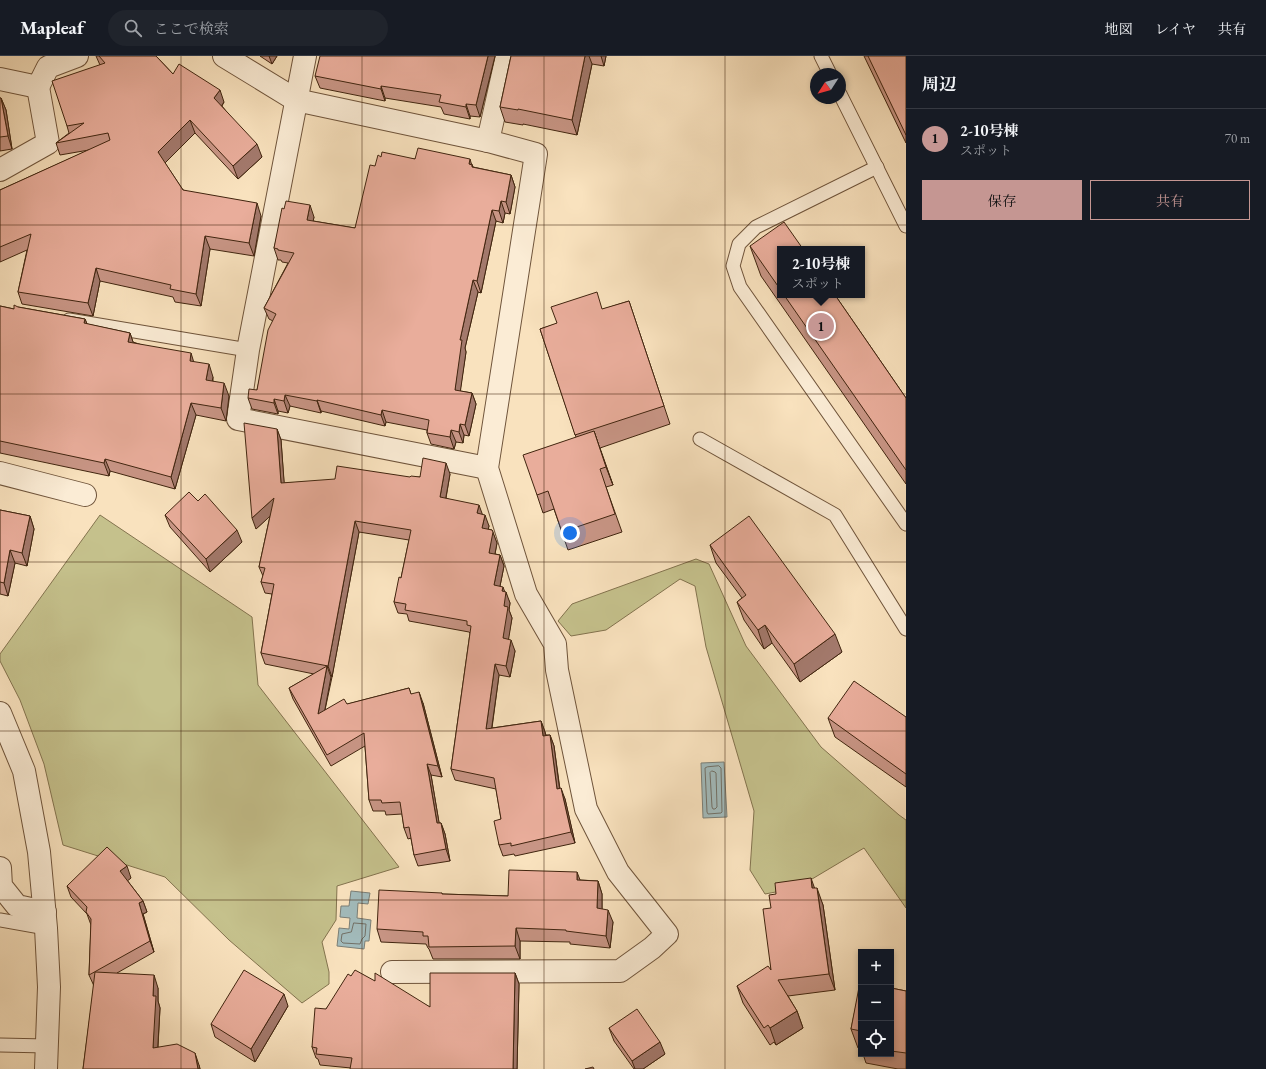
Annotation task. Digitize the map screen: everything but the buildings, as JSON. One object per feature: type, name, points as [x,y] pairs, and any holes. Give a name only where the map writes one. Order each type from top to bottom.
[{"type":"street","points":[[0,170],[48,144],[38,87],[48,67],[77,56]]},
{"type":"street","points":[[224,56],[296,100],[488,141],[536,154],[487,468],[526,594],[555,644],[557,670],[586,809],[618,872],[667,934],[652,948],[620,971],[392,972]]},
{"type":"street","points":[[305,56],[248,350],[238,419],[487,468]]},
{"type":"street","points":[[488,141],[507,56]]},
{"type":"street","points":[[0,79],[38,87]]},
{"type":"street","points":[[0,473],[85,495]]},
{"type":"street","points":[[0,713],[24,771],[39,852],[46,920],[49,987],[46,1069]]},
{"type":"street","points":[[0,868],[1,886],[17,906],[46,920]]},
{"type":"lane","points":[[821,56],[827,68]]},
{"type":"lane","points":[[845,104],[905,222]]},
{"type":"lane","points":[[877,167],[756,227],[739,244],[733,266],[740,287],[906,524]]},
{"type":"lane","points":[[55,317],[248,350]]},
{"type":"lane","points":[[700,439],[835,515],[906,629]]},
{"type":"lane","points":[[0,920],[46,920]]},
{"type":"lane","points":[[0,1045],[47,1046]]},
{"type":"shaded area","points":[[100,515],[252,617],[258,685],[399,867],[337,886],[336,920],[322,942],[329,972],[329,984],[302,1003],[229,940],[165,877],[63,845],[44,764],[20,700],[0,661],[0,654]]},
{"type":"shaded area","points":[[696,559],[709,564],[746,646],[821,747],[906,820],[906,908],[864,848],[797,888],[765,894],[750,870],[754,811],[706,647],[695,586],[680,579],[606,630],[571,636],[558,621],[572,604]]},
{"type":"water","points":[[724,762],[727,817],[703,818],[701,763]]},
{"type":"water","points":[[351,891],[370,893],[368,904],[358,903],[357,918],[371,920],[369,941],[365,941],[364,949],[337,946],[339,928],[349,929],[350,918],[340,917],[341,906],[349,906]]},
{"type":"place","name":"2-10号棟","points":[[821,326]]}]
